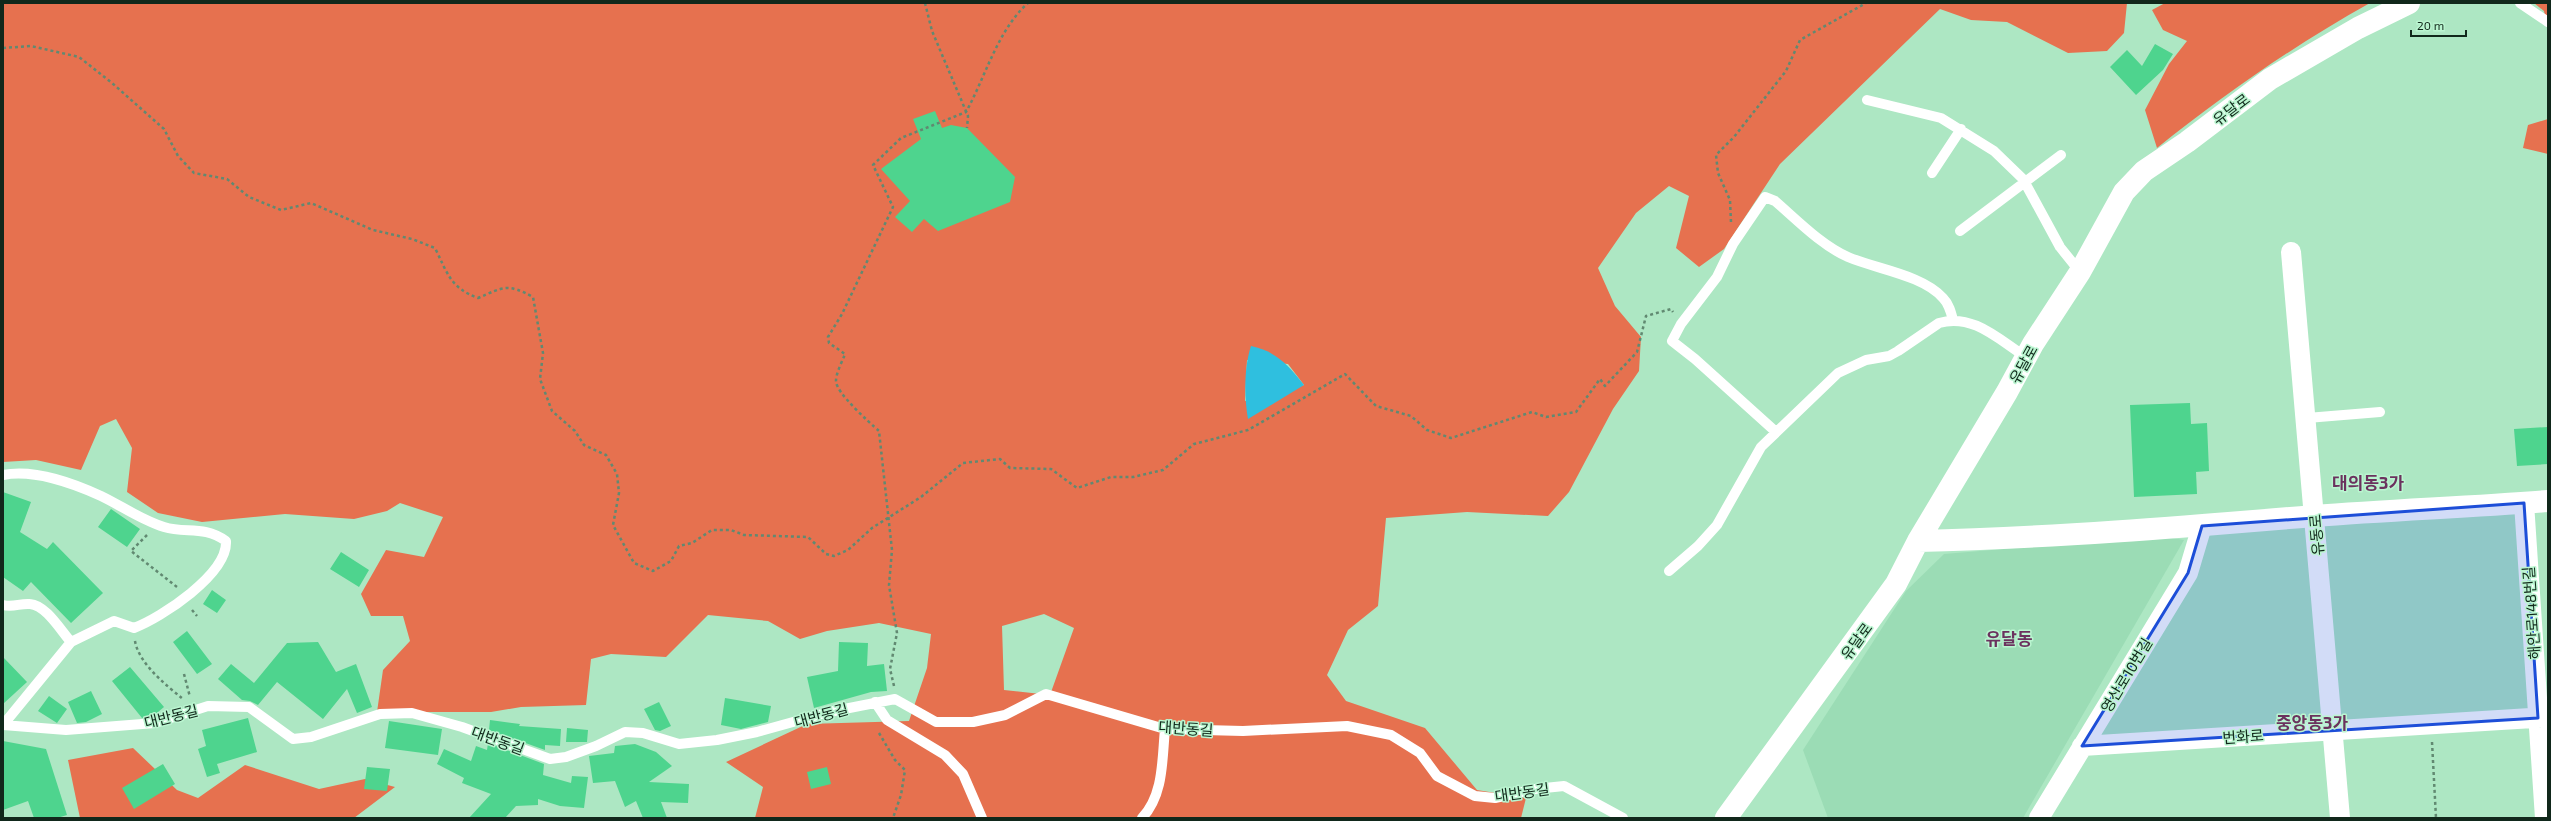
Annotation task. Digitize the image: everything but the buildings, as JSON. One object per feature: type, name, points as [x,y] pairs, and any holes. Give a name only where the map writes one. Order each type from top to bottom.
[{"type":"street","name":"유달로","points":[[1726,818],[1896,584],[1918,541],[2053,311],[2080,272],[2112,211],[2124,192],[2144,171],[2187,142],[2270,79],[2358,28],[2409,3]]},
{"type":"street","name":"유동로","points":[[2292,252],[2314,516],[2334,729],[2340,818]]},
{"type":"street","points":[[1918,541],[2002,539],[2202,526],[2314,516],[2548,502]]},
{"type":"street","name":"해안로148번길","points":[[2524,503],[2543,718],[2545,818]]},
{"type":"street","name":"영산로10번길","points":[[2039,818],[2188,573],[2202,526]]},
{"type":"street","name":"번화로","points":[[2082,746],[2334,729],[2543,718]]},
{"type":"lane","points":[[2520,3],[2548,22]]},
{"type":"lane","points":[[1868,100],[1941,118],[1961,129],[1994,151],[2025,182],[2060,247],[2080,272]]},
{"type":"lane","points":[[1932,173],[1961,129]]},
{"type":"lane","points":[[1960,231],[2061,155]]},
{"type":"lane","points":[[1776,432],[1695,359],[1672,341],[1681,324],[1717,277],[1733,244],[1765,197],[1775,201],[1828,245],[1848,256],[1913,280],[1943,297],[1948,305],[1953,320]]},
{"type":"lane","points":[[1669,571],[1698,546],[1717,525],[1744,481],[1756,455],[1776,432],[1838,373],[1866,360],[1888,356],[1939,323],[1953,320],[1968,322],[1980,326],[2026,358]]},
{"type":"lane","points":[[2307,418],[2380,412]]},
{"type":"lane","points":[[3,475],[17,472],[66,483],[101,496],[142,519],[166,528],[191,529],[216,534],[226,541],[226,550],[212,572],[187,596],[144,624],[134,628],[126,623],[114,620],[71,642],[3,725]]},
{"type":"lane","points":[[3,605],[11,608],[32,604],[43,610],[71,642]]},
{"type":"lane","name":"대반동길","points":[[3,725],[66,730],[155,723],[194,708],[208,706],[249,707],[293,739],[311,737],[380,714],[412,713],[462,727],[550,758],[566,757],[596,746],[625,732],[643,733],[679,744],[717,740],[875,702],[897,699],[936,722],[973,722],[1005,715],[1046,694],[1165,729],[1243,731],[1354,728],[1392,735],[1420,753],[1437,776],[1475,796],[1495,798],[1535,789],[1564,786],[1623,818]]},
{"type":"lane","points":[[875,702],[887,720],[946,756],[963,774],[982,818]]},
{"type":"lane","points":[[1142,818],[1150,809],[1159,786],[1165,729]]},
{"type":"path","points":[[924,3],[932,31],[968,116],[967,128]]},
{"type":"path","points":[[897,699],[890,669],[897,633],[889,585],[892,550],[887,519],[879,431],[863,416],[838,388],[836,381],[845,354],[829,343],[828,338],[842,314],[893,207],[873,165],[901,138],[966,112],[1006,29],[1019,11],[1028,3]]},
{"type":"path","points":[[1733,244],[1730,200],[1718,173],[1716,155],[1734,137],[1786,70],[1800,40],[1866,3]]},
{"type":"path","points":[[3,48],[31,46],[79,57],[112,83],[164,129],[178,156],[194,173],[227,178],[249,197],[282,210],[311,203],[373,230],[412,239],[435,248],[451,280],[463,293],[478,298],[506,287],[518,289],[533,296],[543,353],[540,379],[552,411],[575,431],[584,445],[606,455],[617,474],[619,493],[613,525],[634,563],[653,571],[664,567],[671,561],[679,546],[692,543],[712,530],[731,530],[744,535],[808,537],[826,554],[834,556],[848,550],[872,528],[921,497],[963,463],[1000,459],[1010,468],[1051,469],[1077,488],[1111,477],[1133,477],[1163,470],[1194,444],[1248,430],[1345,374],[1376,406],[1412,416],[1427,430],[1451,438],[1532,412],[1546,417],[1576,412],[1600,379],[1605,386],[1637,352],[1646,316],[1670,309],[1681,324]]},
{"type":"path","points":[[157,524],[131,551],[187,596]]},
{"type":"path","points":[[134,628],[136,647],[147,665],[194,708]]},
{"type":"path","points":[[184,674],[190,690],[194,708]]},
{"type":"path","points":[[2431,724],[2436,818]]},
{"type":"path","points":[[877,729],[895,760],[905,770],[901,795],[893,818]]},
{"type":"highlighted area","points":[[2524,503],[2538,718],[2082,746],[2188,573],[2202,526]]},
{"type":"shaded area","points":[[3,3],[2127,3],[2124,33],[2107,51],[2068,53],[2007,22],[1971,20],[1940,9],[1780,164],[1724,249],[1699,267],[1676,248],[1689,196],[1669,186],[1636,213],[1598,268],[1615,306],[1641,337],[1639,371],[1613,409],[1569,492],[1548,516],[1467,512],[1386,518],[1378,606],[1348,630],[1327,675],[1346,701],[1425,728],[1477,790],[1526,798],[1521,818],[755,818],[763,787],[726,762],[807,724],[909,721],[927,668],[931,634],[879,623],[827,631],[800,639],[768,621],[708,615],[666,657],[611,654],[591,659],[586,705],[521,707],[491,712],[377,712],[383,670],[410,641],[403,616],[371,616],[361,594],[386,550],[424,557],[443,517],[400,503],[387,511],[354,519],[285,514],[202,522],[158,513],[127,492],[132,448],[116,419],[100,426],[81,470],[36,460],[3,462]],"holes":[[[1247,360],[1288,364],[1304,385],[1245,401]],[[1044,614],[1074,628],[1050,695],[1004,690],[1002,626]]]},
{"type":"shaded area","points":[[2165,3],[2370,3],[2314,36],[2260,71],[2157,148],[2145,110],[2169,64],[2187,41],[2163,30],[2152,10]]},
{"type":"shaded area","points":[[2534,3],[2548,3],[2548,31],[2544,11]]},
{"type":"shaded area","points":[[2548,119],[2548,154],[2523,148],[2528,125]]},
{"type":"shaded area","points":[[2160,536],[2184,540],[2023,818],[1828,818],[1803,750],[1906,591],[1944,554]]},
{"type":"shaded area","points":[[133,748],[177,790],[198,798],[245,765],[319,789],[365,779],[395,787],[354,818],[80,818],[68,760]]},
{"type":"water","points":[[1251,346],[1260,348],[1281,360],[1304,385],[1248,419],[1245,382]]},
{"type":"district","name":"대의동3가","points":[[2368,482]]},
{"type":"district","name":"유달동","points":[[2009,638]]},
{"type":"district","name":"중앙동3가","points":[[2312,722]]}]
